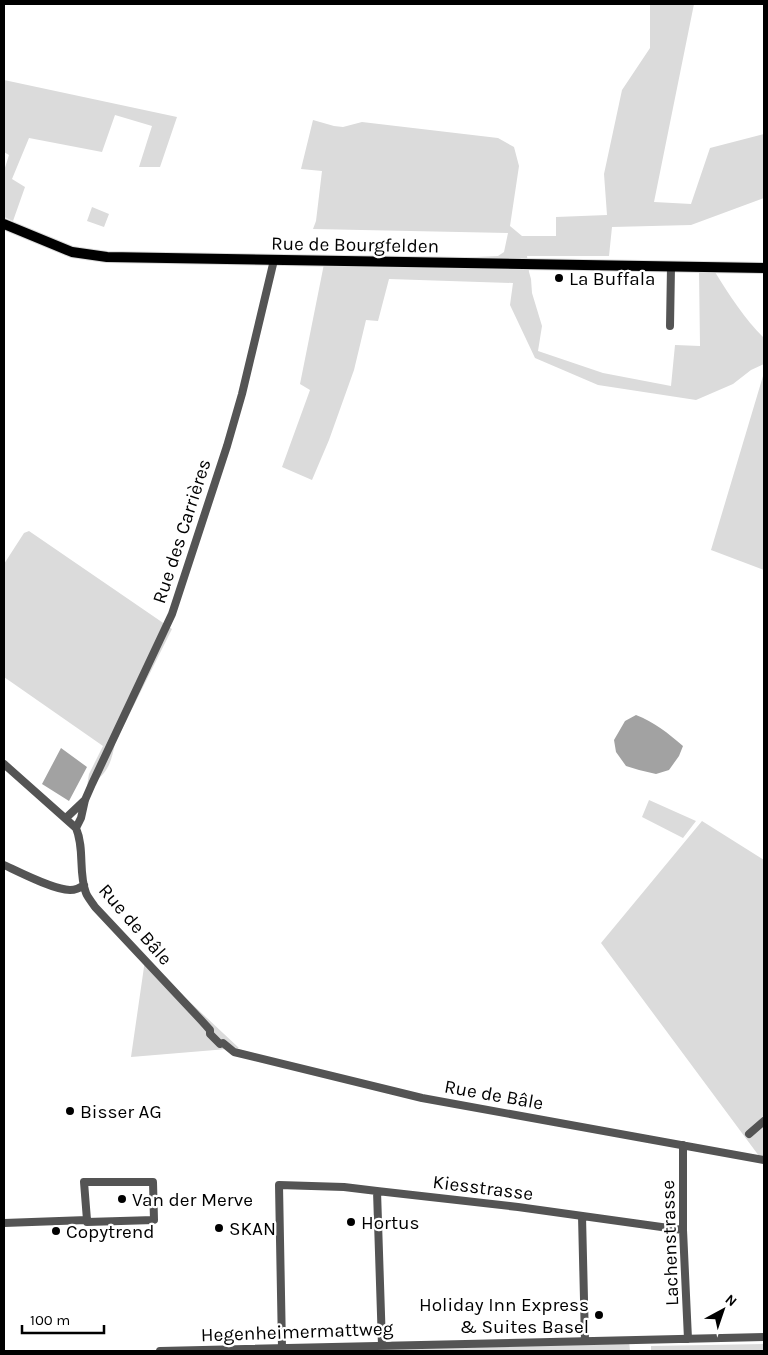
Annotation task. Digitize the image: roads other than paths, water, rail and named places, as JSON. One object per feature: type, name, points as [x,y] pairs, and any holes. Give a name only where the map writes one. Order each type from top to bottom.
[{"type":"main road","name":"Rue de Bourgfelden","points":[[4,224],[72,252],[106,257],[764,268]]},
{"type":"street","name":"Rue des Carrières","points":[[76,828],[82,818],[85,800],[172,614],[242,394],[274,260]]},
{"type":"street","points":[[670,326],[671,266]]},
{"type":"street","points":[[4,764],[76,828]]},
{"type":"street","name":"Rue des Carrières","points":[[66,818],[85,800]]},
{"type":"street","name":"Rue de Bâle","points":[[76,828],[80,838],[85,891],[95,907],[210,1030],[210,1034],[220,1044],[234,1052],[422,1098],[764,1160]]},
{"type":"street","points":[[4,865],[61,889],[75,890],[84,885]]},
{"type":"street","points":[[749,1134],[764,1121]]},
{"type":"street","name":"Lachenstrasse","points":[[683,1145],[683,1230],[688,1339]]},
{"type":"street","points":[[4,1222],[87,1220],[84,1182],[153,1182],[154,1220],[87,1222]]},
{"type":"street","name":"Kiesstrasse","points":[[282,1348],[279,1185],[344,1187],[683,1230]]},
{"type":"street","points":[[377,1191],[382,1346]]},
{"type":"street","points":[[582,1216],[585,1341]]},
{"type":"street","name":"Hegenheimermattweg","points":[[160,1351],[764,1337]]},
{"type":"place","name":"La Buffala","points":[[559,278]]},
{"type":"place","name":"Bisser AG","points":[[70,1111]]},
{"type":"place","name":"Van der Merve","points":[[122,1199]]},
{"type":"place","name":"Hortus","points":[[351,1222]]},
{"type":"place","name":"SKAN","points":[[219,1228]]},
{"type":"place","name":"Copytrend","points":[[56,1231]]},
{"type":"place","name":"Holiday Inn Express & Suites Basel","points":[[599,1315]]}]
